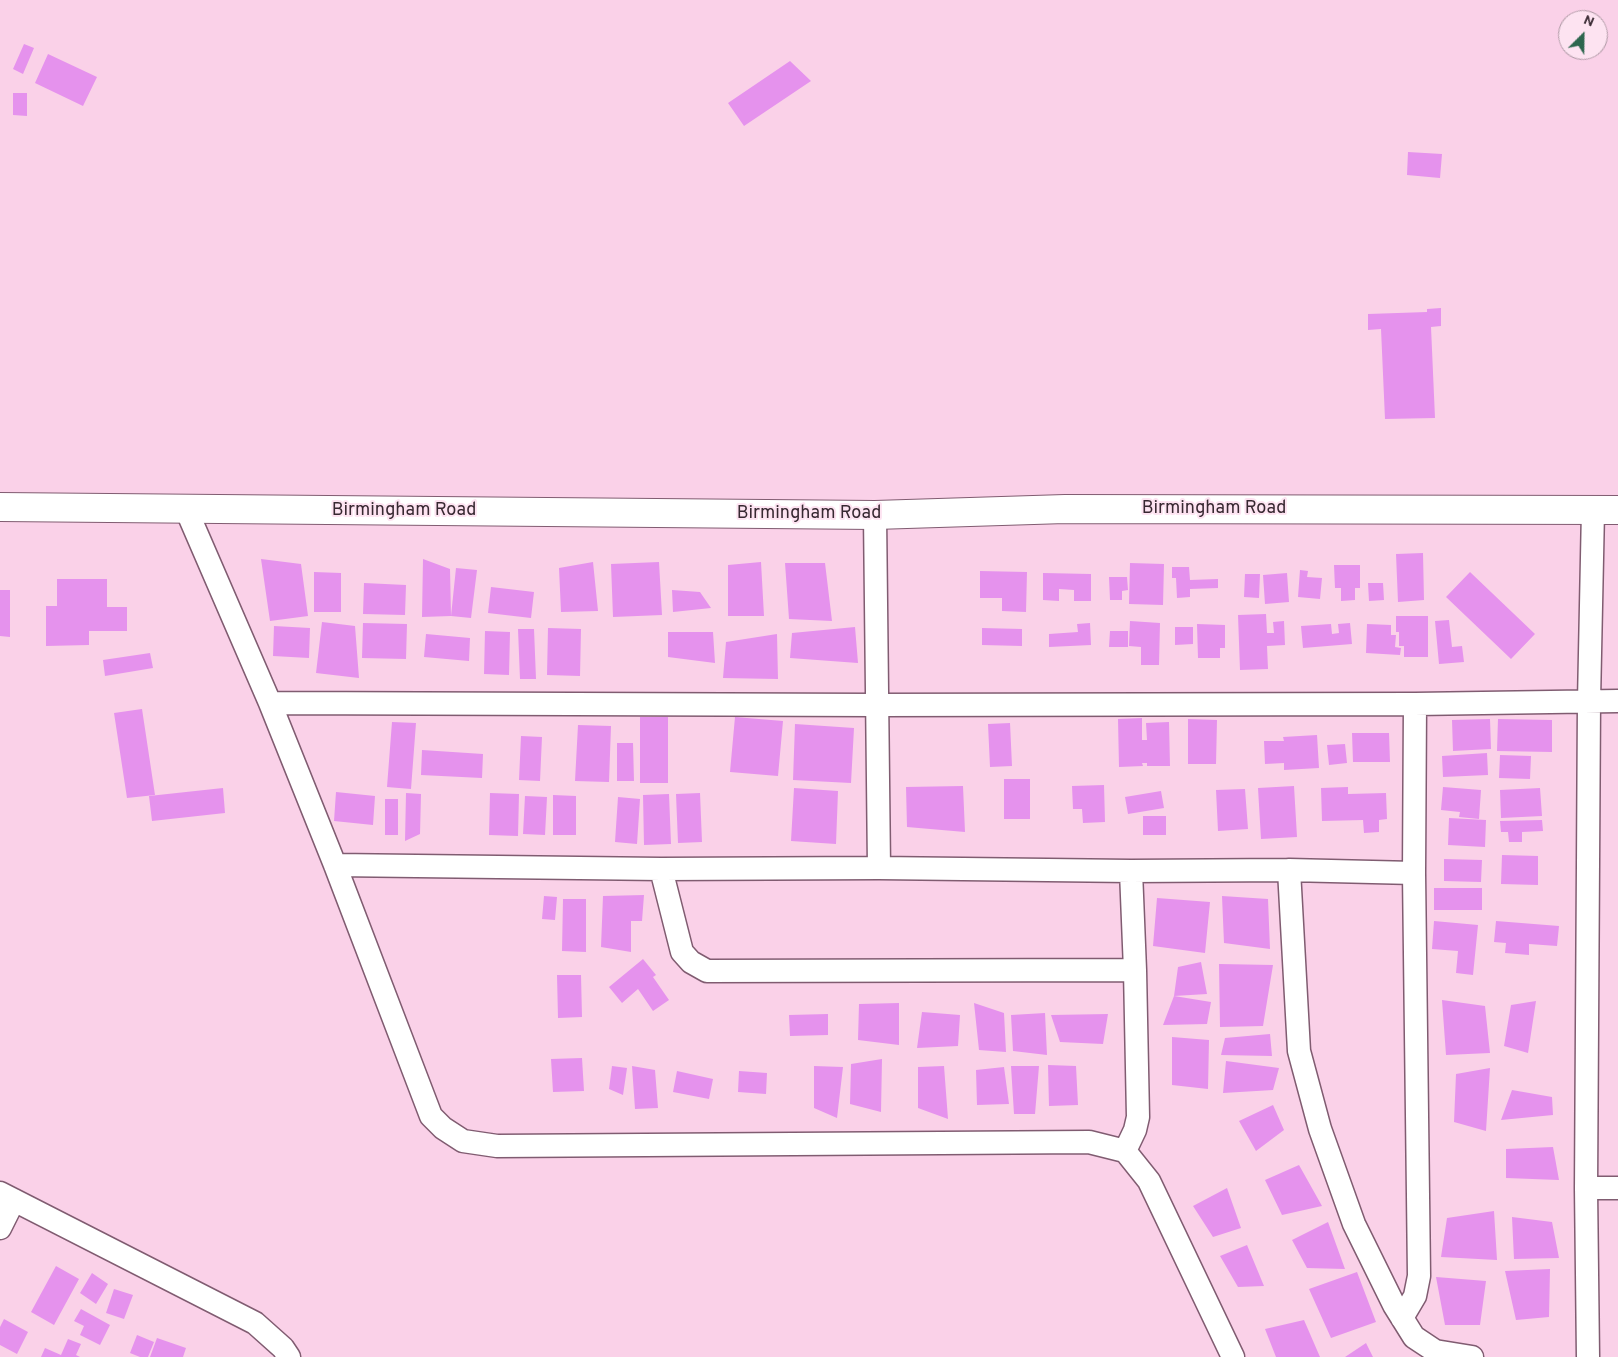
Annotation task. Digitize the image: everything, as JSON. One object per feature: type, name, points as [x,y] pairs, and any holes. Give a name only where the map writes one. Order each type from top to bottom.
[{"type":"street","name":"Birmingham Road","points":[[0,507],[875,515],[1065,509],[1605,510]]},
{"type":"street","points":[[186,509],[270,702],[335,865],[431,1116],[443,1128],[463,1140],[497,1146],[1089,1142],[1125,1150],[1150,1181],[1233,1357]]},
{"type":"street","points":[[1588,1357],[1586,1188],[1589,701],[1605,510]]},
{"type":"street","points":[[875,515],[879,868]]},
{"type":"street","points":[[270,702],[876,705],[1415,704],[1618,701]]},
{"type":"street","points":[[1402,1318],[1415,1296],[1419,1276],[1414,873],[1415,704]]},
{"type":"street","points":[[335,865],[661,869],[1289,870],[1414,873]]},
{"type":"street","points":[[661,869],[682,952],[691,962],[707,971],[1135,970]]},
{"type":"street","points":[[1289,870],[1299,1051],[1320,1129],[1354,1224],[1394,1305],[1414,1337],[1436,1351],[1472,1357]]},
{"type":"street","points":[[1125,1150],[1135,1130],[1138,1117],[1131,871]]},
{"type":"street","points":[[1586,1188],[1618,1188]]},
{"type":"street","points":[[0,1228],[7,1197],[255,1324],[283,1348],[289,1357]]},
{"type":"building","points":[[24,44],[34,48],[23,74],[13,69]]},
{"type":"building","points":[[48,54],[97,77],[83,106],[35,83]]},
{"type":"building","points":[[790,61],[811,81],[744,126],[728,103]]},
{"type":"building","points":[[13,93],[27,93],[27,116],[13,115]]},
{"type":"building","points":[[1408,152],[1442,154],[1440,178],[1407,175]]},
{"type":"building","points":[[1441,308],[1441,326],[1431,327],[1435,418],[1385,419],[1381,329],[1368,330],[1368,314],[1427,312],[1427,309]]},
{"type":"building","points":[[1423,553],[1424,600],[1398,602],[1396,554]]},
{"type":"building","points":[[261,559],[301,564],[308,616],[270,621]]},
{"type":"building","points":[[423,559],[450,569],[451,616],[422,617]]},
{"type":"building","points":[[593,562],[598,611],[561,612],[559,568]]},
{"type":"building","points":[[659,562],[662,615],[613,617],[611,564]]},
{"type":"building","points":[[761,562],[764,616],[728,616],[728,565]]},
{"type":"building","points":[[785,563],[825,563],[832,621],[789,619]]},
{"type":"building","points":[[1130,563],[1164,564],[1163,605],[1129,604]]},
{"type":"building","points":[[1334,565],[1360,565],[1360,588],[1355,588],[1355,600],[1341,601],[1341,588],[1335,588]]},
{"type":"building","points":[[1172,567],[1189,567],[1190,580],[1218,579],[1218,588],[1190,589],[1190,597],[1177,598],[1176,578],[1172,578]]},
{"type":"building","points":[[456,568],[477,570],[471,618],[451,616]]},
{"type":"building","points":[[1300,570],[1308,571],[1307,577],[1322,578],[1320,599],[1298,597]]},
{"type":"building","points":[[980,571],[1027,572],[1026,612],[1002,611],[1002,598],[980,598]]},
{"type":"building","points":[[314,572],[341,573],[341,612],[314,612]]},
{"type":"building","points":[[1470,572],[1535,634],[1511,659],[1446,597]]},
{"type":"building","points":[[1043,573],[1091,574],[1091,601],[1074,601],[1074,590],[1059,589],[1059,601],[1043,600]]},
{"type":"building","points":[[1287,573],[1289,602],[1265,604],[1263,575]]},
{"type":"building","points":[[1245,574],[1260,574],[1259,598],[1244,597]]},
{"type":"building","points":[[1109,577],[1127,577],[1128,590],[1122,591],[1122,600],[1110,600]]},
{"type":"building","points":[[57,579],[107,579],[107,607],[127,607],[127,631],[89,631],[89,645],[46,646],[46,606],[57,606]]},
{"type":"building","points":[[364,583],[406,585],[405,615],[363,614]]},
{"type":"building","points":[[1368,583],[1383,583],[1384,600],[1369,601]]},
{"type":"building","points":[[491,587],[534,592],[531,618],[488,613]]},
{"type":"building","points":[[0,590],[10,590],[10,637],[0,636]]},
{"type":"building","points":[[672,590],[700,592],[711,608],[673,612]]},
{"type":"building","points":[[1266,614],[1267,633],[1274,633],[1273,622],[1284,621],[1285,645],[1267,646],[1268,669],[1240,670],[1238,615]]},
{"type":"building","points":[[1396,616],[1428,616],[1428,657],[1404,657],[1404,646],[1399,646],[1399,632],[1396,632]]},
{"type":"building","points":[[1449,620],[1452,647],[1462,646],[1464,662],[1439,664],[1435,621]]},
{"type":"building","points":[[1130,621],[1160,623],[1159,665],[1141,665],[1141,647],[1129,646]]},
{"type":"building","points":[[322,622],[355,626],[359,678],[316,673]]},
{"type":"building","points":[[363,623],[407,624],[406,659],[362,658]]},
{"type":"building","points":[[1090,623],[1091,645],[1049,647],[1049,634],[1078,632],[1077,624]]},
{"type":"building","points":[[1350,623],[1352,644],[1303,648],[1301,626],[1331,624],[1332,634],[1339,633],[1338,624]]},
{"type":"building","points":[[1197,624],[1225,625],[1225,648],[1220,648],[1220,658],[1198,658]]},
{"type":"building","points":[[1367,624],[1391,625],[1391,635],[1396,635],[1395,647],[1401,648],[1400,655],[1366,653]]},
{"type":"building","points":[[274,626],[310,628],[309,658],[273,656]]},
{"type":"building","points":[[855,627],[858,663],[790,658],[792,633]]},
{"type":"building","points":[[1175,627],[1193,627],[1193,644],[1175,645]]},
{"type":"building","points":[[548,628],[581,629],[580,676],[547,675]]},
{"type":"building","points":[[982,628],[1022,629],[1022,646],[982,645]]},
{"type":"building","points":[[518,629],[534,629],[536,679],[520,679]]},
{"type":"building","points":[[485,631],[510,632],[509,675],[484,674]]},
{"type":"building","points":[[1110,631],[1128,631],[1128,647],[1109,647]]},
{"type":"building","points":[[668,632],[713,632],[715,663],[668,657]]},
{"type":"building","points":[[426,634],[470,638],[469,661],[424,657]]},
{"type":"building","points":[[777,634],[778,679],[723,678],[726,642]]},
{"type":"building","points":[[150,653],[153,668],[105,676],[103,660]]},
{"type":"building","points":[[142,709],[155,795],[127,798],[114,713]]},
{"type":"building","points":[[640,717],[668,717],[668,783],[640,783]]},
{"type":"building","points":[[735,717],[783,721],[778,776],[730,772]]},
{"type":"building","points":[[1142,718],[1142,740],[1147,740],[1146,723],[1169,722],[1170,766],[1147,766],[1147,763],[1142,763],[1143,766],[1119,767],[1118,719]]},
{"type":"building","points":[[1188,719],[1217,720],[1216,764],[1188,764]]},
{"type":"building","points":[[1490,719],[1491,749],[1453,751],[1452,720]]},
{"type":"building","points":[[1498,719],[1552,720],[1552,752],[1497,751]]},
{"type":"building","points":[[392,722],[416,723],[411,789],[387,787]]},
{"type":"building","points":[[1010,723],[1012,766],[990,767],[988,724]]},
{"type":"building","points":[[795,724],[854,728],[851,783],[793,780]]},
{"type":"building","points":[[578,725],[611,726],[609,782],[575,781]]},
{"type":"building","points":[[1352,733],[1389,733],[1390,762],[1353,762]]},
{"type":"building","points":[[1317,735],[1319,768],[1284,770],[1284,763],[1265,764],[1264,741],[1284,741],[1283,737]]},
{"type":"building","points":[[521,736],[542,737],[540,781],[519,780]]},
{"type":"building","points":[[617,743],[633,743],[634,781],[617,781]]},
{"type":"building","points":[[1345,744],[1347,763],[1329,765],[1327,745]]},
{"type":"building","points":[[422,750],[483,754],[482,778],[421,775]]},
{"type":"building","points":[[1487,753],[1488,775],[1443,777],[1442,756]]},
{"type":"building","points":[[1500,755],[1531,756],[1530,779],[1499,778]]},
{"type":"building","points":[[1004,779],[1030,779],[1030,819],[1004,819]]},
{"type":"building","points":[[1104,785],[1105,822],[1083,823],[1082,809],[1073,809],[1072,786]]},
{"type":"building","points":[[963,786],[965,832],[907,827],[906,787]]},
{"type":"building","points":[[1294,786],[1297,837],[1261,839],[1258,788]]},
{"type":"building","points":[[1348,787],[1348,794],[1386,793],[1387,819],[1379,820],[1379,832],[1364,833],[1363,820],[1322,821],[1321,788]]},
{"type":"building","points":[[1443,787],[1481,790],[1479,819],[1459,817],[1460,812],[1441,810]]},
{"type":"building","points":[[223,788],[225,813],[152,821],[149,796]]},
{"type":"building","points":[[794,788],[838,791],[836,844],[791,841]]},
{"type":"building","points":[[1540,788],[1542,816],[1501,818],[1500,790]]},
{"type":"building","points":[[1245,789],[1248,829],[1218,831],[1216,790]]},
{"type":"building","points":[[1161,791],[1164,808],[1128,814],[1125,797]]},
{"type":"building","points":[[336,792],[375,796],[373,825],[334,821]]},
{"type":"building","points":[[406,793],[421,794],[420,834],[405,841]]},
{"type":"building","points":[[490,793],[519,794],[518,836],[489,835]]},
{"type":"building","points":[[700,793],[702,842],[678,843],[676,794]]},
{"type":"building","points":[[669,794],[671,844],[644,845],[643,795]]},
{"type":"building","points":[[553,795],[576,796],[576,835],[553,835]]},
{"type":"building","points":[[525,796],[547,797],[545,835],[523,834]]},
{"type":"building","points":[[618,797],[640,799],[637,844],[615,842]]},
{"type":"building","points":[[385,799],[398,799],[398,835],[385,835]]},
{"type":"building","points":[[1143,816],[1166,816],[1166,835],[1143,835]]},
{"type":"building","points":[[1449,818],[1486,820],[1485,847],[1448,845]]},
{"type":"building","points":[[1542,820],[1543,831],[1522,832],[1522,842],[1509,842],[1508,832],[1501,832],[1500,821]]},
{"type":"building","points":[[1502,855],[1538,856],[1538,885],[1501,884]]},
{"type":"building","points":[[1444,859],[1482,860],[1481,882],[1444,881]]},
{"type":"building","points":[[1434,888],[1482,888],[1482,910],[1434,910]]},
{"type":"building","points":[[644,895],[642,921],[631,921],[631,952],[601,947],[603,896]]},
{"type":"building","points":[[544,896],[557,897],[555,920],[542,919]]},
{"type":"building","points":[[1222,896],[1268,899],[1270,949],[1224,943]]},
{"type":"building","points":[[1157,898],[1210,902],[1205,953],[1153,946]]},
{"type":"building","points":[[563,899],[586,899],[586,952],[562,951]]},
{"type":"building","points":[[1434,921],[1478,925],[1473,975],[1456,973],[1458,951],[1432,949]]},
{"type":"building","points":[[1496,921],[1559,926],[1557,946],[1529,944],[1529,955],[1505,953],[1506,943],[1494,942]]},
{"type":"building","points":[[643,959],[656,975],[653,977],[669,1000],[653,1011],[638,989],[622,1003],[609,987]]},
{"type":"building","points":[[1201,962],[1207,994],[1174,996],[1178,967]]},
{"type":"building","points":[[1219,964],[1273,965],[1263,1026],[1220,1027]]},
{"type":"building","points":[[557,975],[581,975],[582,1017],[558,1018]]},
{"type":"building","points":[[1174,996],[1211,1002],[1207,1024],[1163,1025]]},
{"type":"building","points":[[1442,1000],[1485,1006],[1490,1053],[1446,1055]]},
{"type":"building","points":[[1536,1001],[1528,1053],[1504,1046],[1511,1005]]},
{"type":"building","points":[[899,1003],[899,1045],[858,1040],[859,1004]]},
{"type":"building","points":[[974,1003],[1004,1013],[1006,1052],[979,1050]]},
{"type":"building","points":[[922,1012],[960,1015],[958,1046],[917,1048]]},
{"type":"building","points":[[1045,1013],[1047,1055],[1013,1051],[1011,1015]]},
{"type":"building","points":[[828,1014],[828,1035],[790,1036],[789,1015]]},
{"type":"building","points":[[1108,1014],[1103,1044],[1060,1042],[1051,1015]]},
{"type":"building","points":[[1270,1034],[1272,1056],[1221,1055],[1225,1038]]},
{"type":"building","points":[[1172,1037],[1209,1040],[1208,1089],[1172,1085]]},
{"type":"building","points":[[582,1058],[584,1091],[553,1092],[551,1059]]},
{"type":"building","points":[[882,1059],[881,1112],[850,1104],[851,1064]]},
{"type":"building","points":[[1226,1061],[1279,1068],[1273,1090],[1223,1093]]},
{"type":"building","points":[[1048,1065],[1076,1066],[1078,1105],[1049,1106]]},
{"type":"building","points":[[612,1066],[627,1068],[623,1095],[609,1089]]},
{"type":"building","points":[[632,1066],[655,1070],[658,1108],[635,1109]]},
{"type":"building","points":[[814,1066],[843,1067],[837,1118],[814,1108]]},
{"type":"building","points":[[944,1066],[948,1119],[918,1108],[918,1067]]},
{"type":"building","points":[[1011,1066],[1039,1066],[1035,1114],[1014,1114]]},
{"type":"building","points":[[1004,1067],[1009,1104],[977,1105],[976,1070]]},
{"type":"building","points":[[1490,1068],[1486,1131],[1454,1122],[1456,1074]]},
{"type":"building","points":[[677,1071],[713,1079],[709,1099],[673,1092]]},
{"type":"building","points":[[739,1071],[767,1073],[766,1094],[738,1092]]},
{"type":"building","points":[[1512,1090],[1552,1097],[1553,1115],[1501,1120]]},
{"type":"building","points":[[1273,1105],[1284,1130],[1256,1151],[1239,1121]]},
{"type":"building","points":[[1553,1147],[1559,1180],[1506,1178],[1506,1149]]},
{"type":"building","points":[[1299,1165],[1322,1206],[1282,1215],[1265,1180]]},
{"type":"building","points":[[1227,1188],[1241,1228],[1213,1237],[1193,1206]]},
{"type":"building","points":[[1494,1211],[1497,1260],[1441,1257],[1447,1218]]},
{"type":"building","points":[[1512,1217],[1552,1222],[1559,1258],[1514,1259]]},
{"type":"building","points":[[1328,1222],[1345,1269],[1307,1268],[1292,1240]]},
{"type":"building","points":[[1247,1245],[1264,1286],[1238,1287],[1220,1256]]},
{"type":"building","points":[[56,1266],[79,1279],[54,1325],[31,1312]]},
{"type":"building","points":[[1550,1269],[1549,1317],[1516,1320],[1505,1271]]},
{"type":"building","points":[[1357,1272],[1376,1322],[1331,1338],[1309,1289]]},
{"type":"building","points":[[92,1273],[108,1284],[96,1304],[80,1293]]},
{"type":"building","points":[[1436,1277],[1486,1281],[1480,1325],[1445,1325]]},
{"type":"building","points":[[114,1289],[133,1295],[124,1319],[106,1313]]},
{"type":"building","points":[[81,1309],[110,1325],[100,1345],[80,1335],[84,1326],[74,1321]]},
{"type":"building","points":[[4,1319],[28,1332],[17,1354],[0,1345],[0,1327]]},
{"type":"building","points":[[1304,1320],[1320,1357],[1276,1357],[1265,1329]]},
{"type":"building","points":[[137,1335],[154,1342],[148,1357],[140,1357],[130,1353]]},
{"type":"building","points":[[157,1338],[186,1348],[183,1357],[150,1357]]},
{"type":"building","points":[[68,1339],[81,1344],[76,1355],[80,1357],[41,1357],[45,1348],[61,1355]]},
{"type":"building","points":[[1366,1343],[1373,1357],[1345,1357]]}]
